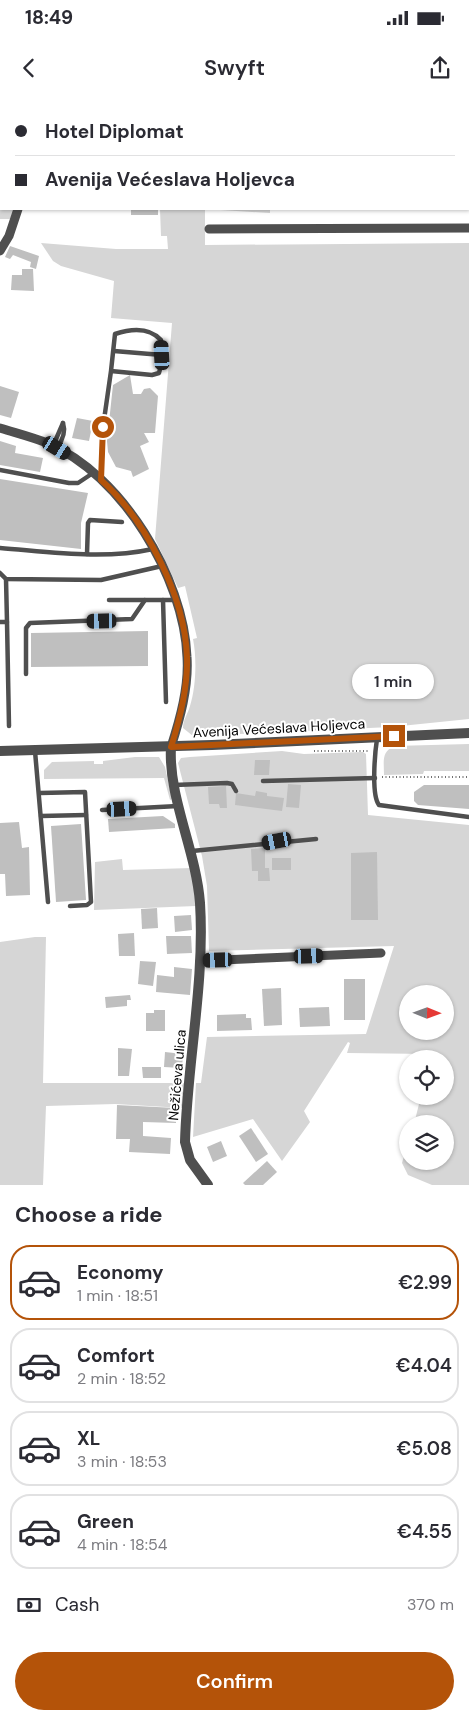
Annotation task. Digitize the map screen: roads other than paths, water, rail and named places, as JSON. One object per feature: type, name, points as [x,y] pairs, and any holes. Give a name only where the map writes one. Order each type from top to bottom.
[{"type":"street","points":[[0,251],[9,236],[18,210]]},
{"type":"street","points":[[209,229],[469,228]]},
{"type":"street","points":[[0,428],[55,447],[93,473],[138,525],[163,565],[185,635],[187,674],[171,747]]},
{"type":"street","name":"Avenija Većeslava Holjevca","points":[[0,751],[171,747],[469,733]]},
{"type":"street","name":"Nežićeva ulica","points":[[171,747],[174,785],[192,851],[200,906],[200,960],[185,1142],[190,1160],[208,1185]]},
{"type":"street","points":[[200,960],[381,953]]},
{"type":"lane","points":[[101,480],[103,427],[115,334],[138,330],[156,335],[161,340],[162,355],[159,372],[152,375],[111,371]]},
{"type":"lane","points":[[114,351],[162,355]]},
{"type":"lane","points":[[0,470],[69,483],[78,483],[93,473]]},
{"type":"lane","points":[[87,554],[88,523],[90,520],[122,522]]},
{"type":"lane","points":[[0,548],[87,554],[120,554],[153,549]]},
{"type":"lane","points":[[6,579],[101,580],[163,565]]},
{"type":"lane","points":[[0,573],[6,579],[9,726]]},
{"type":"lane","points":[[109,600],[175,600]]},
{"type":"lane","points":[[26,674],[26,628],[30,623],[132,620],[145,600]]},
{"type":"lane","points":[[163,600],[166,702]]},
{"type":"lane","points":[[0,622],[7,622]]},
{"type":"lane","points":[[377,737],[376,802],[383,807],[469,817]]},
{"type":"lane","points":[[35,751],[48,902]]},
{"type":"lane","points":[[263,781],[376,778]]},
{"type":"lane","points":[[174,785],[227,783],[232,784],[236,791]]},
{"type":"lane","points":[[40,792],[85,792],[91,902],[88,905],[70,906]]},
{"type":"lane","points":[[102,810],[180,806]]},
{"type":"lane","points":[[41,816],[86,815]]},
{"type":"lane","points":[[192,851],[316,839]]}]
